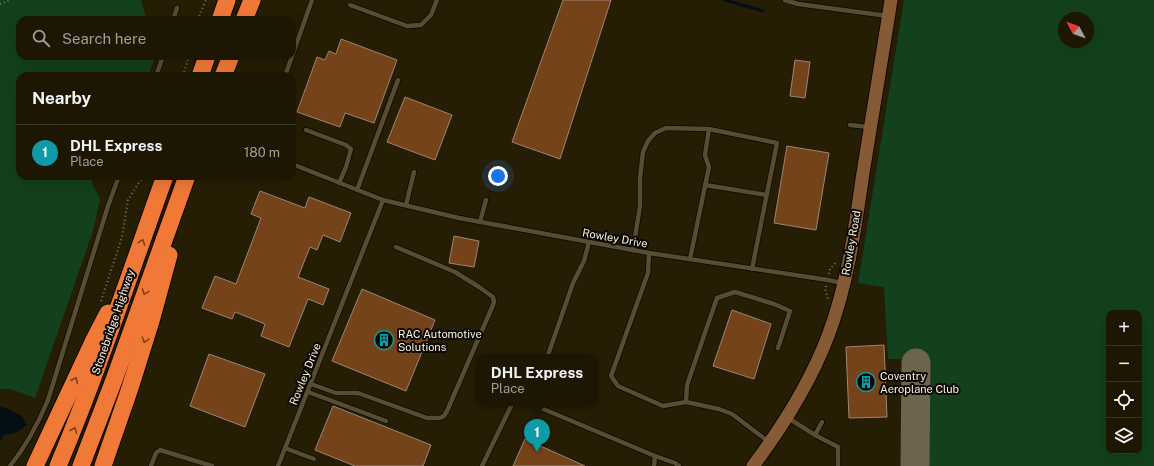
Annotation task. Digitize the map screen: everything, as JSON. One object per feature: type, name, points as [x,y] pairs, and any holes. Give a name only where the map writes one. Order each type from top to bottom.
[{"type":"highway","points":[[221,16],[227,0]]},
{"type":"highway","points":[[246,16],[252,0]]},
{"type":"highway","points":[[201,72],[206,60]]},
{"type":"highway","points":[[225,72],[229,60]]},
{"type":"highway","name":"Stonebridge Highway","points":[[58,466],[76,424],[104,350],[164,180]]},
{"type":"highway","name":"Stonebridge Highway","points":[[81,466],[114,380],[185,180]]},
{"type":"highway","points":[[103,466],[151,321],[173,240],[180,194]]},
{"type":"highway","points":[[35,466],[93,342],[134,263]]},
{"type":"street","name":"Rowley Road","points":[[753,466],[787,417],[813,372],[838,308],[852,243],[891,0]]},
{"type":"lane","points":[[296,45],[312,0]]},
{"type":"lane","points":[[350,5],[407,26],[421,25],[431,15],[437,0]]},
{"type":"lane","points":[[785,0],[798,4],[888,16]]},
{"type":"lane","points":[[174,16],[177,8]]},
{"type":"lane","points":[[157,72],[162,60]]},
{"type":"lane","points":[[286,72],[291,60]]},
{"type":"lane","points":[[357,190],[398,80]]},
{"type":"lane","points":[[850,125],[870,128]]},
{"type":"lane","points":[[633,250],[640,206],[640,178],[644,152],[648,141],[655,133],[666,128],[709,130],[777,143],[752,268]]},
{"type":"lane","points":[[306,130],[346,145],[351,149],[346,167],[339,183]]},
{"type":"lane","points":[[690,259],[709,167],[705,155],[709,130]]},
{"type":"lane","name":"Rowley Drive","points":[[296,166],[384,200],[480,222],[649,253],[828,280],[844,284]]},
{"type":"lane","points":[[406,205],[414,172]]},
{"type":"lane","points":[[10,466],[28,443],[42,416],[118,180]]},
{"type":"lane","points":[[705,185],[767,195]]},
{"type":"lane","name":"Rowley Drive","points":[[278,466],[384,200]]},
{"type":"lane","points":[[480,222],[486,200]]},
{"type":"lane","points":[[548,354],[573,283],[584,261],[589,242]]},
{"type":"lane","points":[[311,384],[336,393],[358,393],[427,418],[440,418],[444,416],[493,305],[493,297],[455,272],[396,247]]},
{"type":"lane","points":[[649,253],[648,272],[611,376],[618,386],[663,406],[686,402],[719,409],[732,414],[770,443]]},
{"type":"lane","points":[[686,402],[687,385],[717,298],[735,292],[774,304],[790,311],[778,348]]},
{"type":"lane","points":[[308,392],[386,421]]},
{"type":"lane","points":[[482,466],[511,406]]},
{"type":"lane","points":[[535,406],[675,463],[679,466]]},
{"type":"lane","points":[[787,417],[815,435],[838,447],[838,466]]},
{"type":"lane","points":[[815,435],[822,422]]},
{"type":"lane","points":[[285,448],[314,459]]},
{"type":"lane","points":[[151,466],[156,453],[160,450],[212,466]]},
{"type":"lane","points":[[654,466],[655,456]]},
{"type":"path","points":[[0,4],[11,0]]},
{"type":"path","points":[[199,16],[206,0]]},
{"type":"path","points":[[184,72],[188,60]]},
{"type":"path","points":[[101,302],[122,237],[128,200],[140,180]]},
{"type":"path","points":[[829,303],[825,289],[830,269],[838,260]]},
{"type":"green space","points":[[0,0],[141,0],[146,16],[16,16],[16,60],[154,60],[150,72],[16,72],[16,180],[92,180],[100,199],[93,231],[35,398],[11,389],[0,389]]},
{"type":"green space","points":[[904,0],[1154,0],[1154,466],[922,466],[924,359],[888,359],[884,287],[858,283]]},
{"type":"shaded area","points":[[0,407],[6,408],[22,416],[27,425],[16,433],[4,435],[0,442]]},
{"type":"building","points":[[563,0],[611,0],[560,159],[512,142]]},
{"type":"building","points":[[341,39],[397,60],[374,123],[345,113],[340,127],[297,112],[317,57],[325,60],[329,51],[336,54]]},
{"type":"building","points":[[795,60],[810,62],[805,98],[790,96]]},
{"type":"building","points":[[405,97],[452,115],[435,160],[387,142]]},
{"type":"building","points":[[787,146],[829,153],[816,230],[774,223]]},
{"type":"building","points":[[260,191],[305,208],[309,197],[351,213],[340,242],[323,235],[317,250],[310,247],[298,277],[329,289],[323,305],[308,299],[289,347],[261,336],[265,324],[235,312],[232,319],[202,308],[215,276],[236,284],[261,218],[251,214]]},
{"type":"building","points":[[454,236],[479,241],[474,267],[449,263]]},
{"type":"building","name":"RAC Automotive Solutions","points":[[362,289],[435,320],[406,391],[332,361]]},
{"type":"building","points":[[732,310],[771,324],[754,379],[713,366]]},
{"type":"building","name":"Coventry Aeroplane Club","points":[[884,345],[887,417],[849,418],[846,347]]},
{"type":"building","points":[[209,354],[265,374],[245,427],[190,406]]},
{"type":"building","points":[[333,406],[431,445],[423,466],[355,466],[315,450]]},
{"type":"building","points":[[525,439],[585,466],[513,466]]},
{"type":"waterway","points":[[725,0],[763,11]]},
{"type":"taxiway","points":[[915,466],[916,363]]},
{"type":"place","name":"RAC Automotive Solutions","points":[[384,340]]},
{"type":"place","name":"Coventry Aeroplane Club","points":[[866,382]]},
{"type":"place","name":"DHL Express","points":[[537,452]]}]
